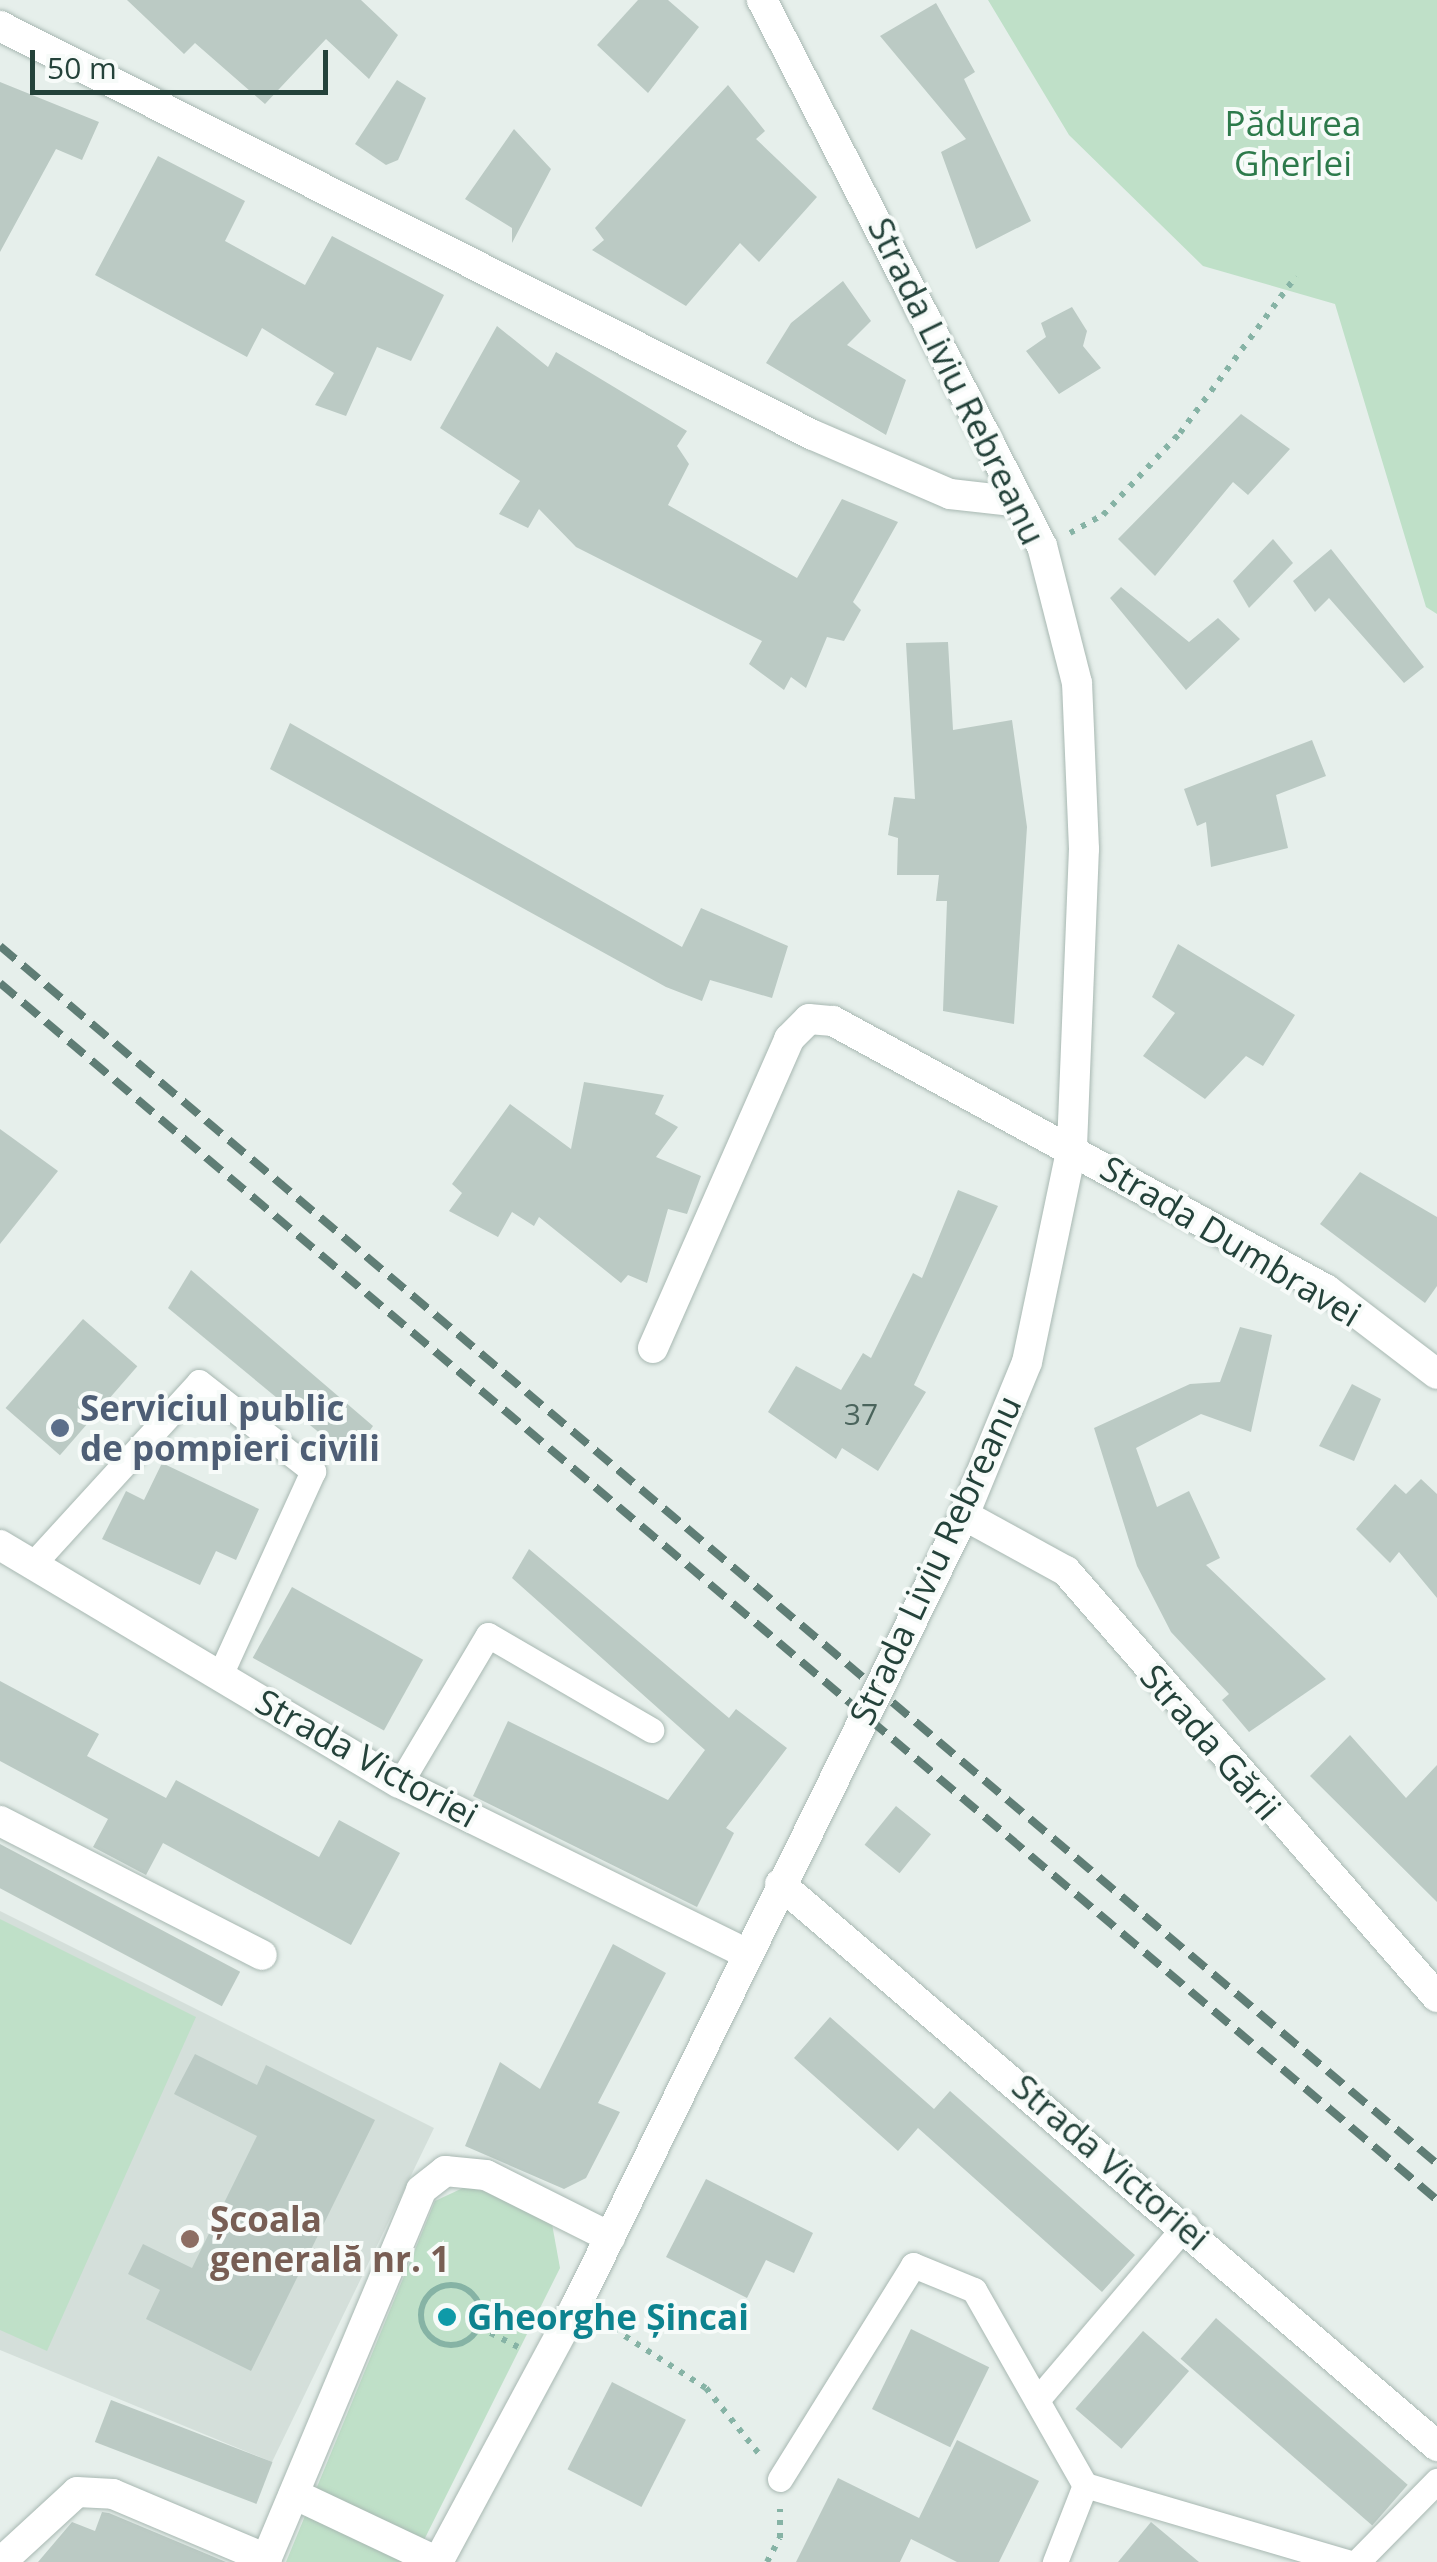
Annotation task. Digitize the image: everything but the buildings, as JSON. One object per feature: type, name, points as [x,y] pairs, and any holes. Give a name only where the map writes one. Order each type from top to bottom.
[{"type":"street","name":"Strada Liviu Rebreanu","points":[[438,2562],[576,2306],[745,1952],[964,1515],[1027,1362],[1072,1147],[1084,850],[1077,683],[1042,546],[762,0]]},
{"type":"street","points":[[0,26],[813,434],[950,494],[1020,502]]},
{"type":"street","name":"Strada Dumbravei","points":[[653,1348],[789,1038],[809,1019],[833,1022],[1072,1147],[1327,1290],[1437,1374]]},
{"type":"street","name":"Strada Gării","points":[[964,1515],[1066,1571],[1437,1997]]},
{"type":"street","name":"Strada Victoriei","points":[[0,1545],[400,1783],[745,1952]]},
{"type":"street","points":[[0,1821],[262,1955]]},
{"type":"street","name":"Strada Victoriei","points":[[780,1884],[1186,2225],[1437,2446]]},
{"type":"street","points":[[2,2562],[77,2492],[113,2494],[266,2560],[421,2190],[445,2170],[486,2176],[610,2237]]},
{"type":"street","points":[[294,2494],[438,2562]]},
{"type":"lane","points":[[33,1564],[199,1382],[313,1470],[220,1675]]},
{"type":"lane","points":[[400,1783],[488,1636],[650,1730]]},
{"type":"lane","points":[[1036,2400],[1186,2225]]},
{"type":"lane","points":[[780,2479],[913,2265],[974,2290],[1085,2485],[1347,2562]]},
{"type":"lane","points":[[1357,2562],[1437,2481]]},
{"type":"lane","points":[[1055,2562],[1085,2485]]},
{"type":"path","points":[[1042,546],[1103,515],[1180,433],[1296,276]]},
{"type":"path","points":[[450,2284],[480,2308],[479,2327],[456,2345],[437,2342],[421,2319],[424,2299],[450,2284]]},
{"type":"path","points":[[576,2306],[706,2388],[780,2479],[780,2538],[766,2562]]},
{"type":"shaded area","name":"Școala generală nr. 1","points":[[0,1911],[434,2128],[272,2462],[0,2350]]},
{"type":"green space","name":"Pădurea Gherlei","points":[[988,0],[1437,0],[1437,614],[1426,607],[1335,304],[1203,266],[1069,135]]},
{"type":"green space","points":[[0,1919],[196,2017],[47,2351],[0,2330]]},
{"type":"green space","points":[[465,2187],[515,2198],[552,2224],[560,2268],[413,2562],[286,2562],[435,2201]]},
{"type":"railway","points":[[0,946],[1437,2164]]},
{"type":"railway","points":[[0,983],[1437,2200]]},
{"type":"place","name":"Serviciul public de pompieri civili","points":[[60,1428]]},
{"type":"place","name":"Școala generală nr. 1","points":[[190,2239]]},
{"type":"place","name":"Gheorghe Șincai","points":[[447,2317]]}]
